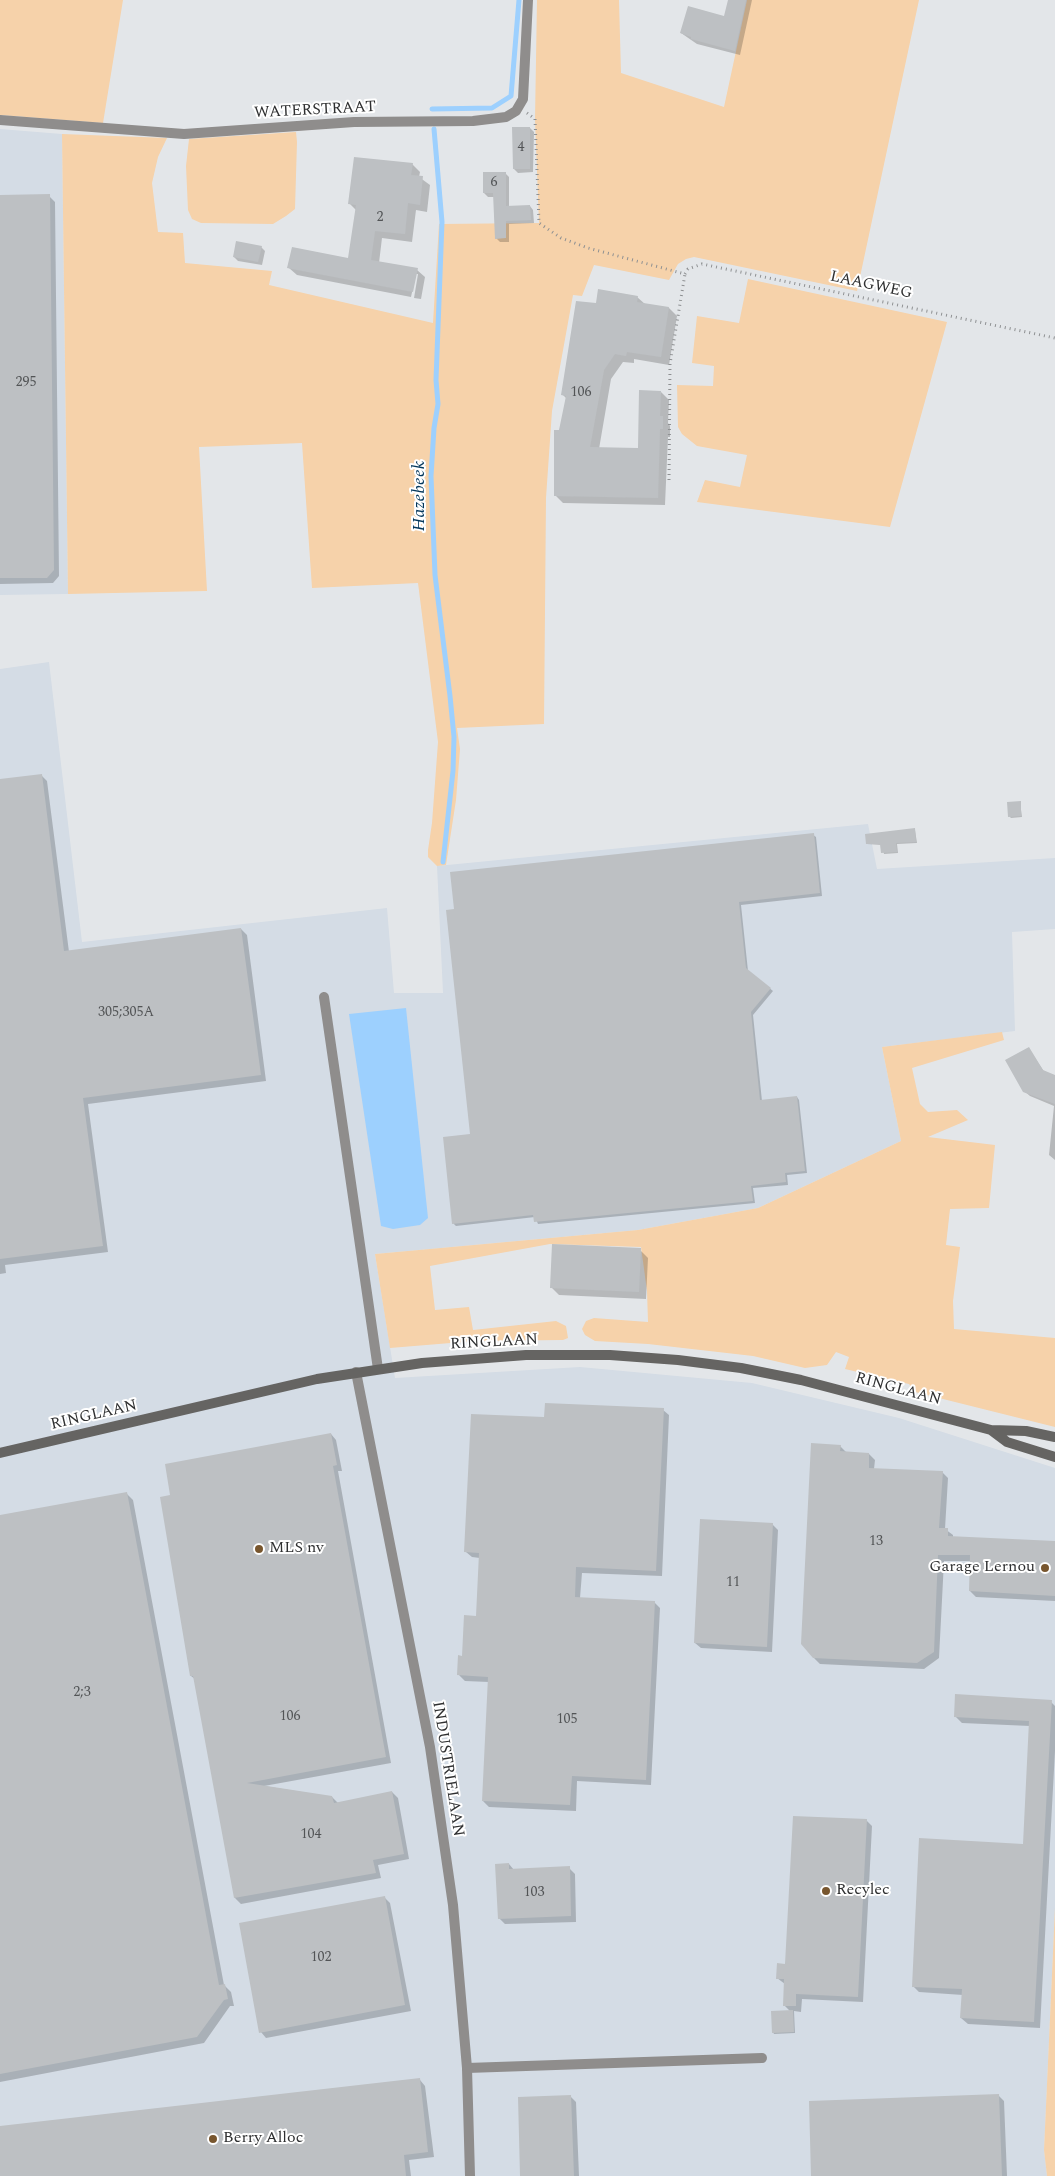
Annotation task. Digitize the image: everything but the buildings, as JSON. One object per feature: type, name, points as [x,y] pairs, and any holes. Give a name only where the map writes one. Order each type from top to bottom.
[{"type":"main road","name":"RINGLAAN","points":[[0,1453],[307,1381],[378,1369],[474,1358],[526,1355],[610,1356],[709,1364],[801,1380],[991,1430],[1026,1431],[1055,1437]]},
{"type":"main road","name":"RINGLAAN","points":[[991,1430],[1007,1442],[1055,1458]]},
{"type":"street","points":[[519,107],[523,99],[525,85],[528,0]]},
{"type":"street","name":"WATERSTRAAT","points":[[0,120],[184,134],[354,122],[473,121],[506,117],[519,107]]},
{"type":"street","points":[[324,997],[378,1369]]},
{"type":"street","name":"INDUSTRIELAAN","points":[[356,1372],[430,1747],[452,1905],[466,2068],[470,2176]]},
{"type":"street","points":[[466,2068],[762,2058]]},
{"type":"path","points":[[519,107],[535,119],[539,223],[561,238],[588,248],[685,274],[670,364],[669,480]]},
{"type":"path","name":"LAAGWEG","points":[[685,274],[688,269],[702,264],[1055,338]]},
{"type":"shaded area","points":[[0,0],[123,0],[103,123],[0,115]]},
{"type":"shaded area","points":[[537,0],[619,0],[621,73],[724,107],[747,0],[919,0],[857,291],[694,257],[678,264],[669,280],[594,265],[582,296],[573,295],[552,411],[546,498],[544,724],[457,728],[460,749],[456,800],[446,865],[437,866],[428,857],[428,850],[438,742],[418,583],[312,588],[302,443],[199,447],[207,591],[68,594],[62,134],[167,138],[158,157],[152,183],[158,232],[183,233],[185,263],[272,271],[269,285],[433,323],[439,224],[539,223],[535,119]]},
{"type":"shaded area","points":[[0,129],[62,134],[68,594],[0,595]]},
{"type":"shaded area","points":[[296,132],[295,209],[273,224],[201,223],[192,219],[188,210],[186,166],[189,139]]},
{"type":"shaded area","points":[[748,279],[947,322],[890,527],[697,502],[705,480],[740,487],[747,455],[697,446],[682,434],[678,427],[677,385],[713,386],[714,366],[692,363],[697,316],[739,323]]},
{"type":"shaded area","points":[[49,662],[82,942],[387,908],[394,993],[443,993],[437,866],[868,824],[877,869],[1055,858],[1055,929],[1012,932],[1015,1031],[882,1047],[901,1141],[758,1208],[638,1230],[375,1254],[395,1378],[580,1367],[752,1383],[899,1418],[1055,1468],[1055,1908],[1044,2150],[1047,2176],[0,2176],[0,669]]},
{"type":"shaded area","points":[[1002,1032],[1004,1040],[912,1068],[920,1104],[928,1112],[957,1110],[968,1120],[928,1137],[995,1145],[989,1208],[950,1209],[946,1245],[960,1247],[953,1301],[954,1329],[1055,1338],[1055,1427],[915,1392],[909,1384],[845,1369],[849,1357],[836,1352],[827,1365],[805,1368],[753,1356],[648,1344],[595,1341],[585,1335],[582,1329],[586,1321],[594,1318],[648,1322],[647,1291],[641,1247],[550,1244],[430,1266],[435,1310],[469,1307],[473,1330],[556,1321],[566,1326],[568,1338],[563,1340],[475,1341],[390,1348],[375,1254],[638,1230],[758,1208],[901,1141],[882,1047]]},
{"type":"shaded area","points":[[1055,1908],[1055,2176],[1047,2176],[1044,2150]]},
{"type":"water","points":[[406,1008],[428,1218],[420,1225],[393,1229],[381,1226],[349,1014]]},
{"type":"waterway","name":"Hazebeek","points":[[432,109],[492,108],[511,96],[519,0]]},
{"type":"waterway","name":"Hazebeek","points":[[434,129],[442,222],[436,380],[438,404],[434,428],[431,476],[435,575],[454,737],[453,771],[443,862]]},
{"type":"place","name":"MLS nv","points":[[259,1549]]},
{"type":"place","name":"Garage Lernou","points":[[1045,1568]]},
{"type":"place","name":"Recylec","points":[[826,1891]]},
{"type":"place","name":"Berry Alloc","points":[[213,2139]]}]
